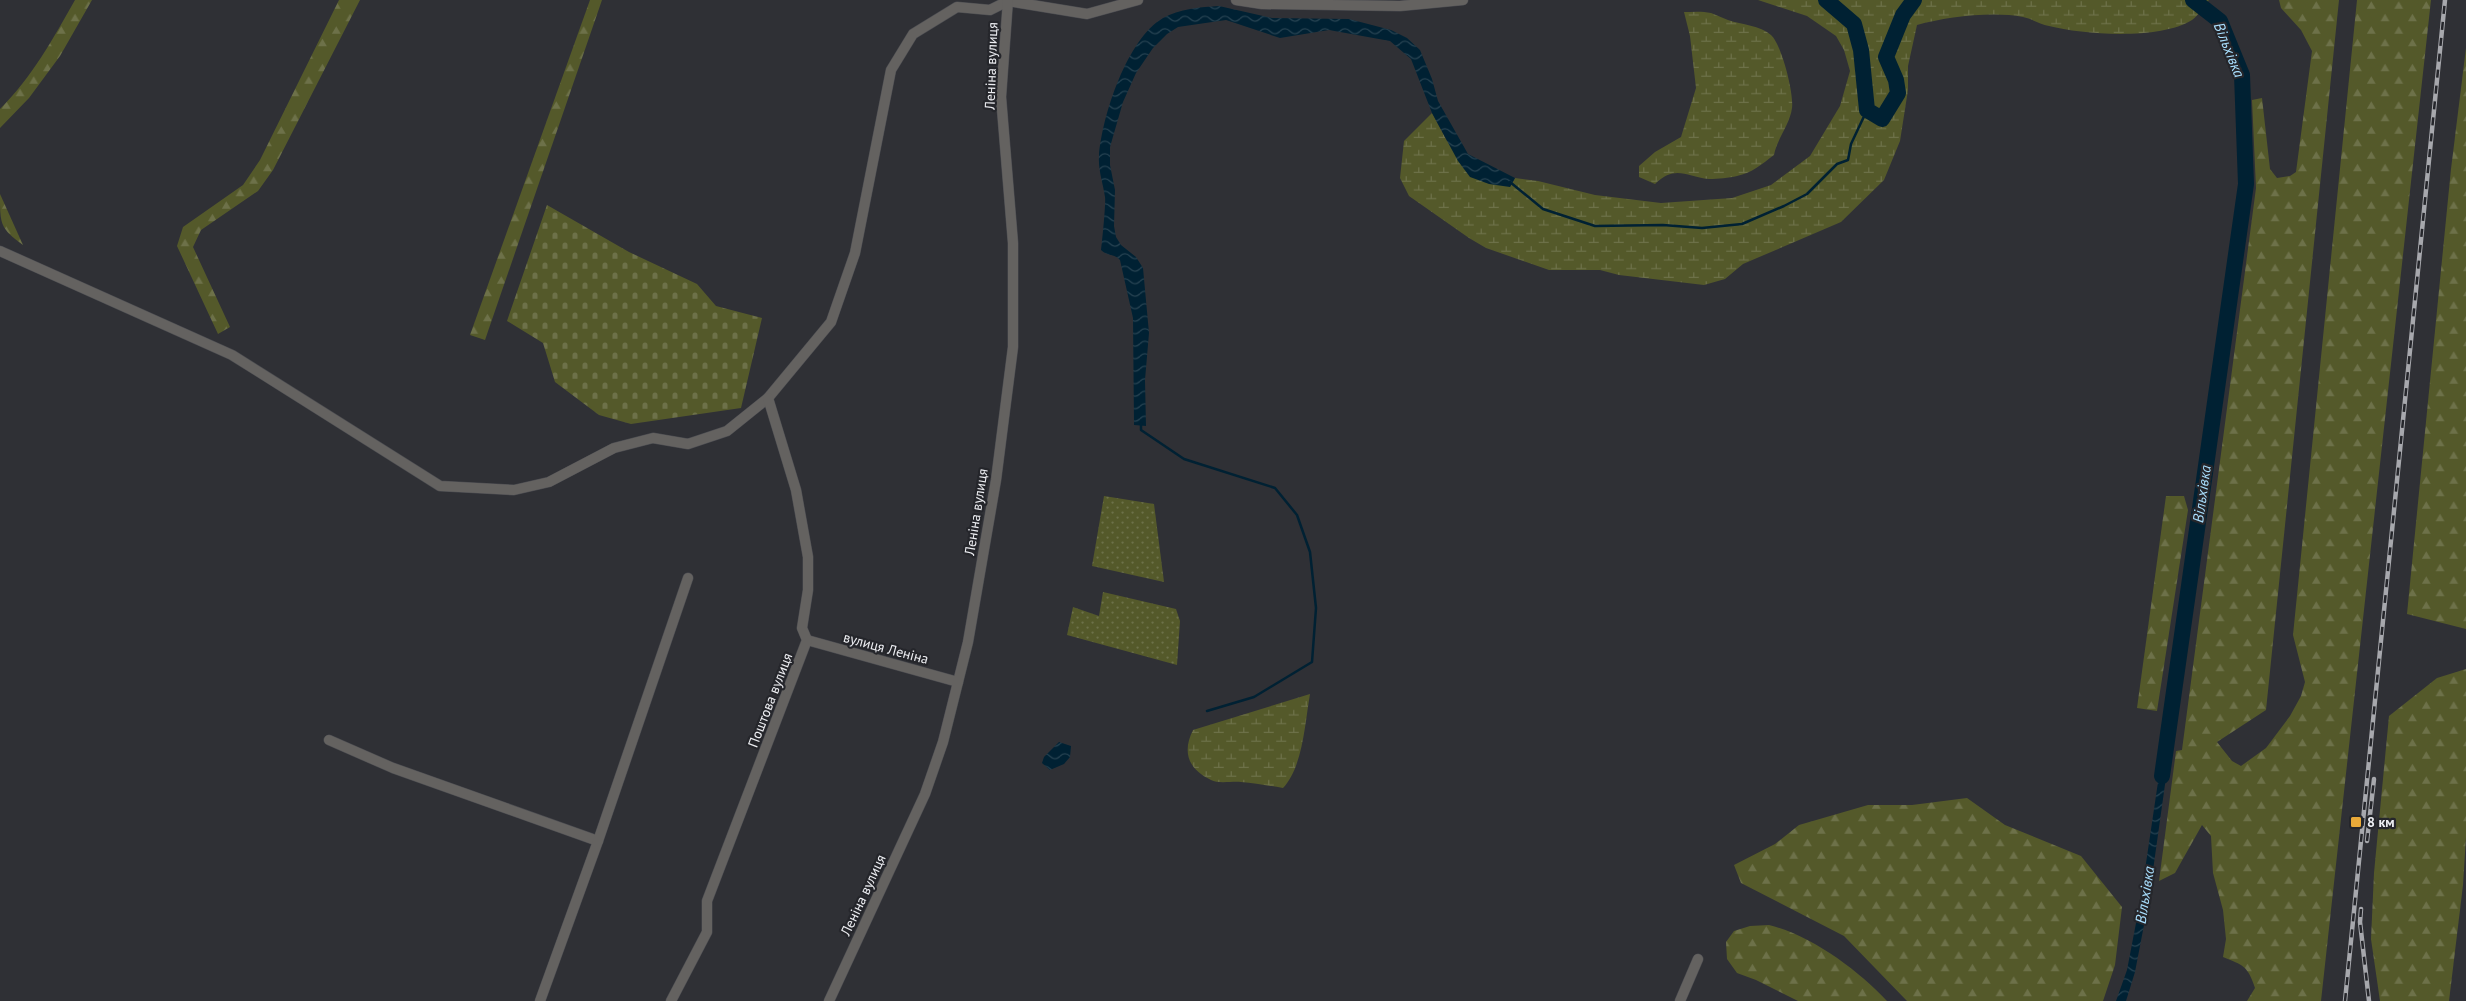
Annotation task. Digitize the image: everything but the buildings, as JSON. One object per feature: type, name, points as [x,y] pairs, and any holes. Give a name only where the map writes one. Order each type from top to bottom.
[{"type":"street","points":[[0,251],[232,355],[440,486],[514,490],[549,482],[614,448],[653,438],[688,444],[727,431],[768,398],[831,322],[855,253],[891,70],[913,34],[957,7],[990,10],[1008,1],[1086,14],[1138,0]]},
{"type":"street","points":[[1236,0],[1400,6],[1463,0]]},
{"type":"street","name":"Леніна вулиця","points":[[829,1001],[925,794],[943,742],[968,642],[996,480],[1013,347],[1013,243],[1002,97],[1008,1]]},
{"type":"street","name":"Поштова вулиця","points":[[670,1001],[707,932],[707,901],[807,640],[802,628],[808,590],[808,558],[796,490],[768,398]]},
{"type":"street","points":[[540,1001],[598,841],[688,578]]},
{"type":"street","name":"вулиця Леніна","points":[[807,640],[958,682]]},
{"type":"street","points":[[329,740],[393,768],[598,841]]},
{"type":"street","points":[[1680,1001],[1698,959]]},
{"type":"green space","points":[[75,0],[92,0],[60,56],[29,98],[0,128],[0,109],[32,71]]},
{"type":"green space","points":[[339,0],[360,0],[273,170],[258,191],[201,230],[193,247],[230,327],[218,334],[177,246],[183,227],[243,185],[260,160]]},
{"type":"green space","points":[[590,0],[602,0],[485,340],[470,335]]},
{"type":"green space","points":[[1758,0],[2209,0],[2192,20],[2162,31],[2142,33],[2082,32],[2049,26],[2011,15],[1955,17],[1917,25],[1908,66],[1908,90],[1900,141],[1884,180],[1841,222],[1743,264],[1725,279],[1704,285],[1619,275],[1600,270],[1549,270],[1486,248],[1409,196],[1400,178],[1404,141],[1432,113],[1447,141],[1510,187],[1515,178],[1538,181],[1595,195],[1661,203],[1732,198],[1771,185],[1810,156],[1840,106],[1850,71],[1844,50],[1836,36],[1807,16]]},
{"type":"green space","points":[[2279,0],[2339,0],[2266,710],[2217,742],[2232,761],[2241,766],[2266,748],[2290,716],[2301,696],[2305,682],[2293,635],[2357,0],[2431,0],[2321,1001],[2247,1001],[2255,988],[2250,975],[2244,967],[2223,957],[2226,939],[2223,910],[2213,873],[2211,836],[2202,825],[2175,873],[2159,881],[2176,751],[2182,750],[2256,188],[2252,100],[2262,98],[2270,169],[2277,178],[2290,176],[2296,172],[2312,51],[2301,30],[2281,8]]},
{"type":"green space","points":[[1684,12],[1711,13],[1728,20],[1762,29],[1771,35],[1779,49],[1786,70],[1791,92],[1791,114],[1774,155],[1752,170],[1734,177],[1712,179],[1675,173],[1669,174],[1655,184],[1639,177],[1639,166],[1655,152],[1681,137],[1696,88],[1690,36]]},
{"type":"green space","points":[[2466,48],[2466,629],[2407,614],[2451,169]]},
{"type":"green space","points":[[0,194],[23,245],[3,225],[0,213]]},
{"type":"green space","points":[[547,205],[629,252],[697,284],[716,306],[762,318],[741,408],[631,424],[599,415],[555,382],[543,343],[507,321]]},
{"type":"green space","points":[[1104,496],[1154,504],[1164,582],[1092,566]]},
{"type":"green space","points":[[2166,496],[2184,496],[2188,510],[2157,711],[2137,708]]},
{"type":"green space","points":[[1103,592],[1176,609],[1180,621],[1177,665],[1067,635],[1073,607],[1099,616]]},
{"type":"green space","points":[[2466,669],[2466,837],[2463,885],[2449,1001],[2380,1001],[2371,939],[2374,873],[2389,716],[2437,678]]},
{"type":"green space","points":[[1310,694],[1305,731],[1299,756],[1290,779],[1283,788],[1246,782],[1214,781],[1203,776],[1192,765],[1189,759],[1188,746],[1193,730]]},
{"type":"green space","points":[[1967,798],[2005,825],[2081,856],[2122,907],[2115,965],[2103,1001],[1907,1001],[1844,936],[1741,883],[1734,865],[1775,844],[1799,825],[1868,805],[1912,805]]},
{"type":"green space","points":[[1769,925],[1801,937],[1833,955],[1862,977],[1887,1001],[1798,1001],[1756,980],[1737,973],[1727,959],[1726,942],[1734,931],[1750,926]]},
{"type":"water","points":[[1219,6],[1272,18],[1349,19],[1391,30],[1407,38],[1420,50],[1432,79],[1438,101],[1468,154],[1515,178],[1510,187],[1489,184],[1470,177],[1458,161],[1432,113],[1411,59],[1390,41],[1329,30],[1280,38],[1226,20],[1178,27],[1167,34],[1153,48],[1136,73],[1123,102],[1110,147],[1110,165],[1115,190],[1114,226],[1116,237],[1121,245],[1136,257],[1143,268],[1149,333],[1145,380],[1146,426],[1134,425],[1133,318],[1120,260],[1101,250],[1105,201],[1099,161],[1101,139],[1111,100],[1119,80],[1138,43],[1150,28],[1163,18],[1176,12]]},
{"type":"water","points":[[1059,742],[1071,746],[1070,757],[1064,764],[1050,770],[1042,763],[1044,757]]},
{"type":"water","points":[[2162,755],[2169,756],[2149,899],[2135,972],[2126,1001],[2116,1001],[2127,970],[2141,897]]},
{"type":"waterway","name":"Вільхівка","points":[[1826,0],[1854,24],[1861,50],[1867,110],[1882,119],[1898,93],[1896,80],[1886,57],[1903,15],[1914,0]]},
{"type":"waterway","name":"Вільхівка","points":[[2162,776],[2246,184],[2242,75],[2220,21],[2193,0]]},
{"type":"waterway","points":[[1510,182],[1543,209],[1595,226],[1663,225],[1702,228],[1742,224],[1807,194],[1837,164],[1848,160],[1851,144],[1867,110]]},
{"type":"waterway","points":[[1141,423],[1141,430],[1184,459],[1275,488],[1297,515],[1310,552],[1316,608],[1312,662],[1254,697],[1207,711]]},
{"type":"railway","points":[[2345,1001],[2445,0]]},
{"type":"railway","points":[[2367,841],[2374,779]]},
{"type":"railway","points":[[2361,909],[2360,922],[2369,1001]]},
{"type":"place","name":"8 км","points":[[2356,822]]}]
